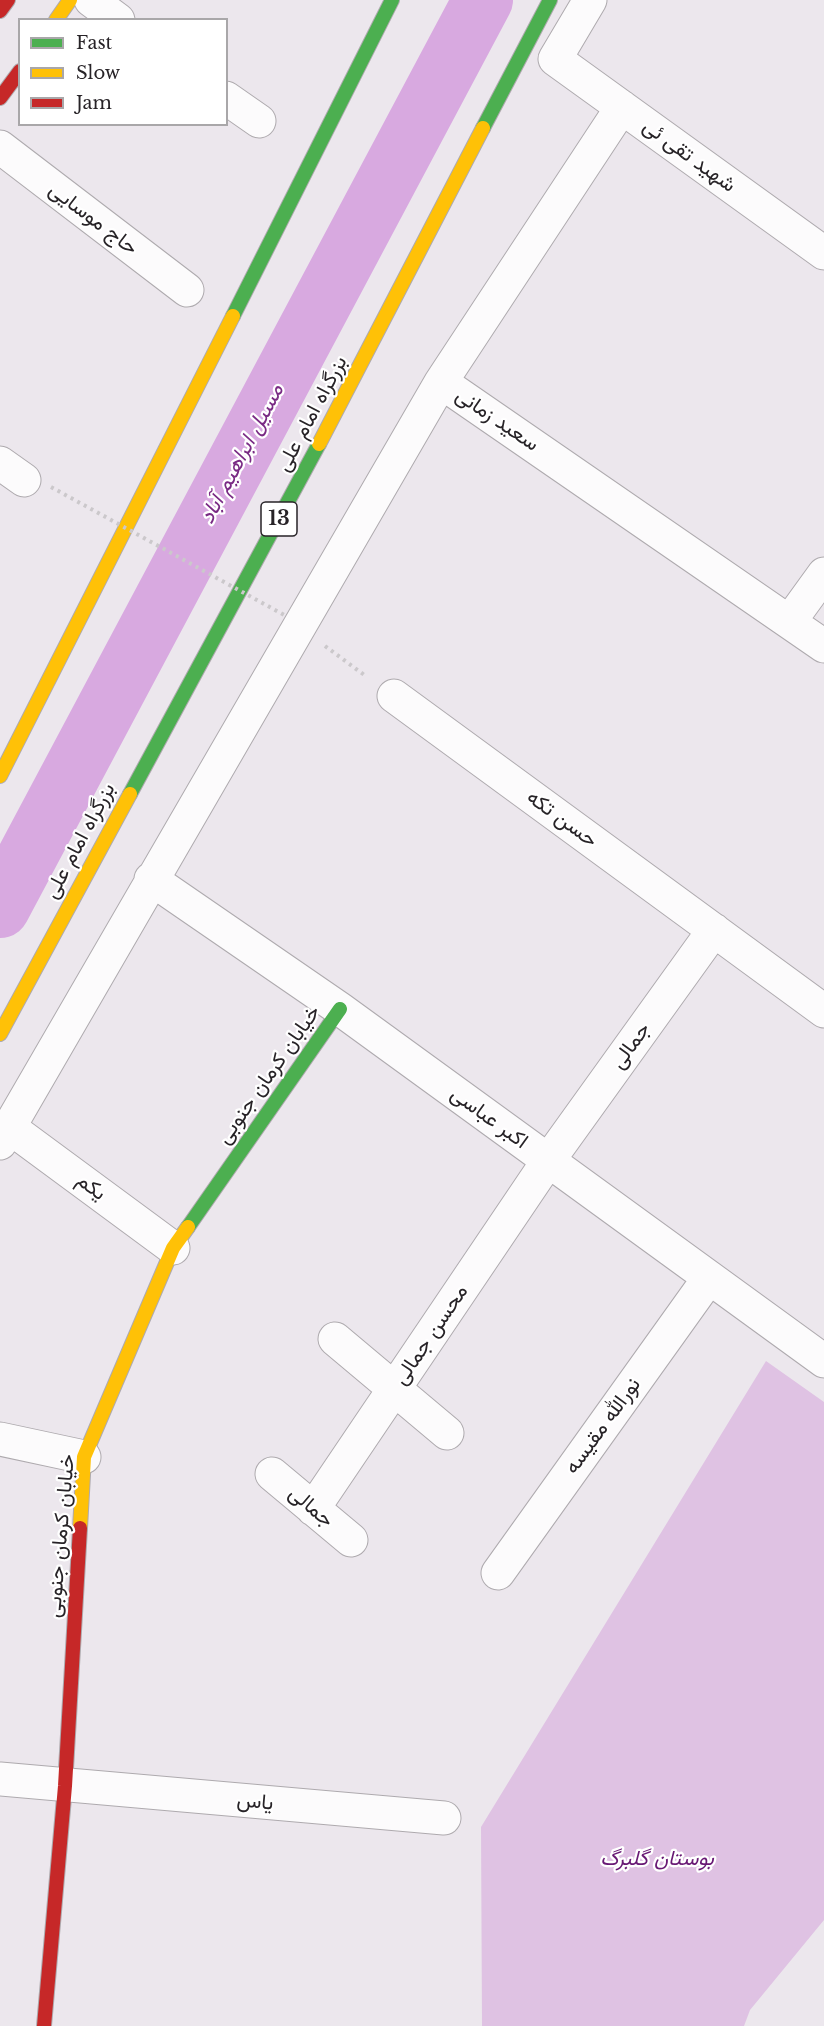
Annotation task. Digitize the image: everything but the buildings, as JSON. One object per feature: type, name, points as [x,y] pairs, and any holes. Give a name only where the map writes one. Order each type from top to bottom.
[{"type":"main road","points":[[0,11],[8,0]]},
{"type":"main road","points":[[57,18],[70,0]]},
{"type":"main road","points":[[0,776],[392,0]]},
{"type":"main road","name":"بزرگراه امام علی","points":[[0,1034],[301,479],[550,0]]},
{"type":"main road","points":[[0,98],[18,74]]},
{"type":"main road","name":"خیابان کرمان جنوبی","points":[[44,2026],[65,1786],[84,1457],[173,1248],[340,1009]]},
{"type":"street","points":[[91,0],[115,18]]},
{"type":"street","name":"شهید تقی ئی","points":[[590,0],[555,59],[824,253]]},
{"type":"street","points":[[228,99],[259,121]]},
{"type":"street","name":"سعید زمانی","points":[[622,108],[441,382],[824,646]]},
{"type":"street","name":"حاج موسایی","points":[[0,147],[187,290]]},
{"type":"street","points":[[4,1135],[151,879],[293,622],[441,382]]},
{"type":"street","points":[[790,621],[824,574]]},
{"type":"street","name":"حسن تکه","points":[[394,696],[824,1011]]},
{"type":"street","name":"اکبر عباسی","points":[[151,879],[340,1009],[824,1361]]},
{"type":"street","name":"جمالی","points":[[548,1161],[714,930]]},
{"type":"street","name":"یکم","points":[[4,1135],[173,1248]]},
{"type":"street","name":"محسن جمالی","points":[[313,1509],[548,1161]]},
{"type":"street","name":"نورالله مقیسه","points":[[498,1573],[709,1278]]},
{"type":"street","points":[[335,1339],[393,1390],[447,1432]]},
{"type":"street","points":[[0,1439],[84,1457]]},
{"type":"street","name":"جمالی","points":[[272,1474],[351,1540]]},
{"type":"street","name":"یاس","points":[[0,1779],[444,1818]]},
{"type":"path","points":[[25,477],[293,622],[394,696]]},
{"type":"green space","name":"بوستان گلبرگ","points":[[766,1361],[824,1402],[824,1920],[750,2010],[744,2026],[482,2026],[481,1827]]},
{"type":"waterway","name":"مسیل ابراهیم آباد","points":[[0,908],[483,0]]},
{"type":"traffic: fast","points":[[233,316],[392,0]]},
{"type":"traffic: fast","points":[[483,128],[550,0]]},
{"type":"traffic: fast","points":[[130,794],[319,444]]},
{"type":"traffic: fast","points":[[188,1227],[340,1009]]},
{"type":"traffic: slow","points":[[57,18],[70,0]]},
{"type":"traffic: slow","points":[[319,444],[483,128]]},
{"type":"traffic: slow","points":[[0,776],[233,316]]},
{"type":"traffic: slow","points":[[0,1034],[130,794]]},
{"type":"traffic: slow","points":[[80,1528],[84,1457],[173,1248],[188,1227]]},
{"type":"traffic: jam","points":[[0,11],[8,0]]},
{"type":"traffic: jam","points":[[0,98],[18,74]]},
{"type":"traffic: jam","points":[[44,2026],[65,1786],[80,1528]]}]
